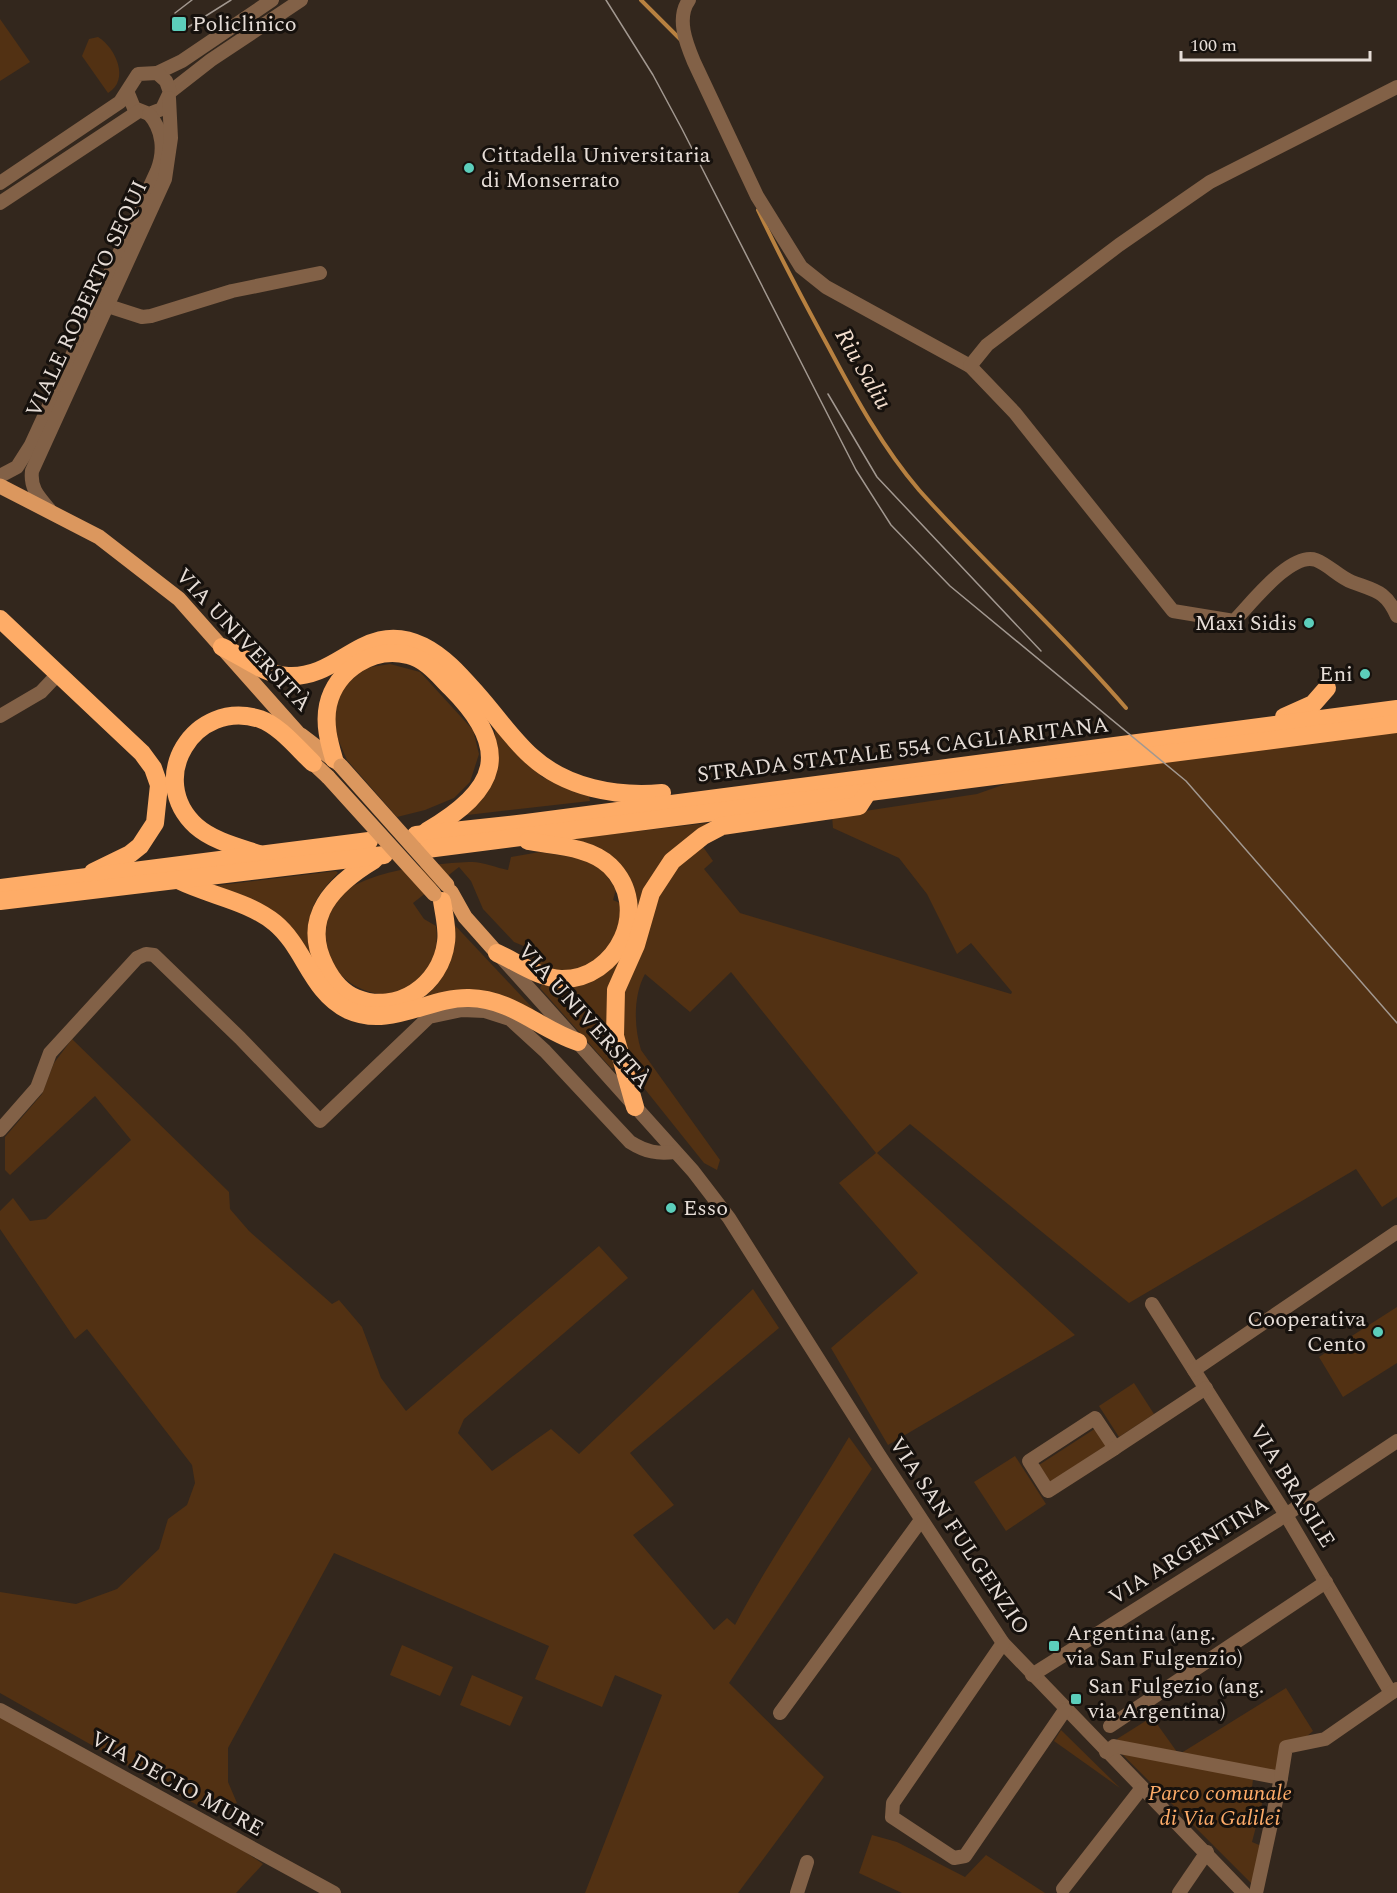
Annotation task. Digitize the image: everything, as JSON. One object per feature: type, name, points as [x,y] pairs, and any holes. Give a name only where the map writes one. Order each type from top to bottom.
[{"type":"highway","points":[[0,619],[142,753],[153,768],[159,785],[155,823],[140,846],[130,854],[80,878]]},
{"type":"highway","points":[[222,647],[265,671],[298,676],[322,669],[366,643],[391,639],[413,642],[437,654],[458,672],[531,756],[554,773],[593,789],[619,795],[662,793],[679,803]]},
{"type":"highway","points":[[337,763],[326,726],[327,706],[333,689],[348,670],[362,660],[377,654],[410,655],[426,664],[456,693],[483,726],[491,756],[482,786],[471,802],[421,840]]},
{"type":"highway","points":[[1266,725],[1312,704],[1327,688]]},
{"type":"highway","name":"STRADA STATALE 554 CAGLIARITANA","points":[[1168,747],[1266,725],[1397,709]]},
{"type":"highway","points":[[263,856],[206,834],[187,814],[178,799],[175,782],[176,768],[184,745],[198,729],[207,723],[230,716],[249,716],[273,726],[313,763]]},
{"type":"highway","name":"STRADA STATALE 554 CAGLIARITANA","points":[[421,840],[679,803],[1131,751],[1397,724]]},
{"type":"highway","name":"STRADA STATALE 554 CAGLIARITANA","points":[[421,840],[511,838],[868,792],[1131,751]]},
{"type":"highway","points":[[635,1107],[615,1036],[616,990],[636,945],[651,893],[672,861],[703,836],[722,826],[859,806],[868,792]]},
{"type":"highway","points":[[497,953],[542,975],[561,979],[588,974],[610,959],[624,940],[630,919],[626,891],[610,867],[590,853],[511,838]]},
{"type":"highway","points":[[0,888],[369,841]]},
{"type":"highway","points":[[0,901],[383,855],[340,884],[317,918],[316,942],[335,984],[354,997],[371,1003],[391,1002],[414,993],[435,976],[442,961],[447,940],[443,895]]},
{"type":"highway","points":[[180,881],[208,894],[254,909],[276,924],[294,942],[315,981],[328,996],[348,1009],[366,1015],[383,1016],[468,998],[519,1010],[561,1036],[578,1042]]},
{"type":"main road","name":"VIA UNIVERSITÀ","points":[[0,486],[99,537],[154,577],[179,599],[298,733],[337,763],[443,895]]},
{"type":"main road","name":"VIA UNIVERSITÀ","points":[[298,733],[313,763],[465,917],[497,953]]},
{"type":"street","points":[[0,183],[120,102],[129,84],[138,74],[157,73],[182,62],[272,0]]},
{"type":"street","points":[[0,204],[144,112],[162,109],[169,95],[211,60],[301,0]]},
{"type":"street","points":[[689,0],[684,7],[683,18],[685,40],[693,62],[757,196],[801,267],[826,287],[970,366],[1016,413],[1173,610],[1234,621],[1287,567],[1300,559],[1315,560],[1349,581],[1393,597],[1397,616]]},
{"type":"street","points":[[157,73],[166,81],[169,95]]},
{"type":"street","points":[[970,366],[987,345],[1119,245],[1210,182],[1397,87]]},
{"type":"street","points":[[127,91],[130,103],[144,112]]},
{"type":"street","name":"VIALE ROBERTO SEQUI","points":[[48,509],[35,494],[31,481],[32,471],[167,172],[171,138],[169,95]]},
{"type":"street","name":"VIALE ROBERTO SEQUI","points":[[0,476],[17,467],[31,445],[158,171],[162,159],[161,136],[156,122],[144,112]]},
{"type":"street","points":[[108,306],[142,317],[151,316],[215,295],[320,273]]},
{"type":"street","points":[[0,716],[41,692],[58,674]]},
{"type":"street","name":"VIA UNIVERSITÀ","points":[[497,953],[687,1165]]},
{"type":"street","points":[[0,1130],[38,1088],[50,1053],[137,958],[146,954],[154,956],[171,972],[320,1121],[429,1017],[462,1010],[485,1011],[510,1019],[545,1051],[630,1142],[646,1151],[661,1154],[672,1149]]},
{"type":"street","name":"VIA SAN FULGENZIO","points":[[687,1165],[750,1249],[921,1520],[1003,1643],[1065,1710],[1207,1852],[1244,1893]]},
{"type":"street","points":[[1194,1370],[1397,1232]]},
{"type":"street","name":"VIA BRASILE","points":[[1152,1304],[1287,1515],[1394,1691]]},
{"type":"street","points":[[1115,1448],[1095,1418],[1029,1461],[1048,1491],[1115,1448],[1206,1388]]},
{"type":"street","name":"VIA ARGENTINA","points":[[1032,1675],[1287,1515],[1397,1441]]},
{"type":"street","points":[[780,1713],[921,1520]]},
{"type":"street","points":[[1110,1726],[1326,1582]]},
{"type":"street","points":[[1003,1643],[892,1803],[890,1810],[892,1817],[954,1858],[964,1856],[1065,1710]]},
{"type":"street","points":[[1256,1893],[1286,1747],[1325,1739],[1394,1691]]},
{"type":"street","name":"VIA DECIO MURE","points":[[0,1710],[325,1891]]},
{"type":"street","points":[[1106,1752],[1114,1746],[1281,1778]]},
{"type":"street","points":[[1063,1889],[1141,1788]]},
{"type":"street","points":[[1179,1893],[1207,1852]]},
{"type":"street","points":[[796,1893],[807,1862]]},
{"type":"green space","points":[[0,19],[30,62],[0,81]]},
{"type":"green space","points":[[98,37],[110,49],[118,64],[118,80],[115,87],[108,93],[82,56],[89,39]]},
{"type":"green space","points":[[390,664],[420,672],[473,730],[479,754],[470,782],[454,798],[425,810],[397,817],[347,760],[338,739],[333,718],[340,690],[365,668]]},
{"type":"green space","points":[[495,727],[542,777],[589,796],[590,801],[467,815],[495,779]]},
{"type":"green space","points":[[1397,732],[1397,1197],[1382,1207],[1356,1169],[1129,1303],[910,1124],[877,1153],[1075,1335],[888,1445],[831,1348],[918,1273],[839,1183],[876,1153],[731,972],[690,1012],[645,974],[638,992],[636,1012],[641,1050],[720,1160],[717,1170],[704,1163],[636,1078],[627,1059],[619,1005],[656,899],[671,871],[701,844],[713,861],[704,869],[740,913],[1011,994],[1012,992],[971,943],[957,954],[927,894],[899,858],[833,828],[832,816],[977,794],[1014,781]]},
{"type":"green space","points":[[708,823],[662,862],[647,885],[635,915],[621,875],[609,856],[587,843],[571,839]]},
{"type":"green space","points":[[540,852],[596,861],[616,889],[613,900],[620,903],[621,915],[615,939],[597,961],[570,972],[547,969],[535,962],[526,947],[514,942],[483,909],[471,881],[459,867],[413,903],[424,919],[436,926],[437,934],[433,960],[419,980],[391,994],[375,993],[359,988],[346,979],[335,968],[328,955],[324,940],[324,924],[330,908],[340,895],[355,885],[373,877],[437,864],[476,862],[508,870],[511,857]]},
{"type":"green space","points":[[336,871],[338,873],[318,898],[310,918],[318,971],[310,960],[213,886]]},
{"type":"green space","points":[[450,920],[540,1016],[419,1002],[443,975],[446,966]]},
{"type":"green space","points":[[624,953],[615,1066],[612,1069],[540,988],[543,983]]},
{"type":"green space","points":[[72,1039],[229,1192],[230,1209],[249,1231],[332,1304],[339,1300],[362,1327],[381,1378],[406,1411],[599,1246],[628,1278],[464,1419],[458,1433],[492,1471],[551,1429],[579,1454],[753,1289],[779,1328],[630,1453],[674,1505],[633,1535],[714,1630],[727,1618],[735,1625],[762,1577],[849,1437],[872,1469],[729,1683],[824,1777],[738,1893],[585,1893],[662,1695],[615,1675],[602,1707],[535,1679],[549,1646],[334,1553],[228,1748],[228,1782],[237,1803],[206,1810],[0,1693],[0,1592],[76,1604],[117,1589],[159,1549],[168,1519],[187,1505],[195,1483],[192,1465],[87,1329],[75,1339],[0,1229],[0,1211],[13,1198],[30,1221],[46,1219],[131,1140],[95,1096],[10,1175],[5,1170],[5,1137],[42,1094],[54,1063]]},
{"type":"green space","name":"Cooperativa Cento","points":[[1397,1307],[1397,1363],[1343,1397],[1319,1357]]},
{"type":"green space","points":[[1134,1383],[1154,1414],[1119,1437],[1099,1406]]},
{"type":"green space","points":[[1096,1428],[1107,1445],[1050,1482],[1039,1465]]},
{"type":"green space","points":[[1015,1456],[1046,1504],[1006,1531],[974,1482]]},
{"type":"green space","points":[[402,1645],[453,1667],[440,1696],[390,1675]]},
{"type":"green space","points":[[472,1675],[523,1697],[510,1726],[460,1705]]},
{"type":"green space","points":[[1286,1688],[1313,1731],[1284,1756],[1281,1773],[1178,1755]]},
{"type":"green space","points":[[0,1717],[241,1849],[263,1864],[236,1893],[0,1893]]},
{"type":"green space","points":[[1152,1717],[1177,1752],[1119,1742],[1117,1739]]},
{"type":"green space","points":[[1061,1730],[1120,1788],[1054,1741]]},
{"type":"green space","name":"Parco comunale di Via Galilei","points":[[1120,1752],[1253,1779],[1251,1797],[1263,1800],[1252,1842],[1264,1847],[1253,1885]]},
{"type":"green space","points":[[872,1835],[897,1842],[965,1877],[986,1855],[1045,1893],[902,1893],[859,1873]]},
{"type":"waterway","name":"Riu Saliu","points":[[641,0],[681,40]]},
{"type":"waterway","name":"Riu Saliu","points":[[758,210],[849,385],[870,422],[906,474],[944,518],[1076,652],[1126,708]]},
{"type":"tram line","points":[[175,13],[192,0]]},
{"type":"tram line","points":[[185,29],[231,0]]},
{"type":"tram line","points":[[606,0],[653,75],[856,470],[891,525],[950,586],[1186,781],[1397,1023]]},
{"type":"tram line","points":[[828,394],[877,477],[1041,651]]},
{"type":"place","name":"Policlinico","points":[[179,24]]},
{"type":"place","name":"Cittadella Universitaria di Monserrato","points":[[469,168]]},
{"type":"place","name":"Maxi Sidis","points":[[1309,623]]},
{"type":"place","name":"Eni","points":[[1365,674]]},
{"type":"place","name":"Esso","points":[[671,1208]]},
{"type":"place","name":"Cooperativa Cento","points":[[1378,1332]]},
{"type":"place","name":"Argentina (ang. via San Fulgenzio)","points":[[1054,1646]]},
{"type":"place","name":"San Fulgezio (ang. via Argentina)","points":[[1076,1699]]}]
